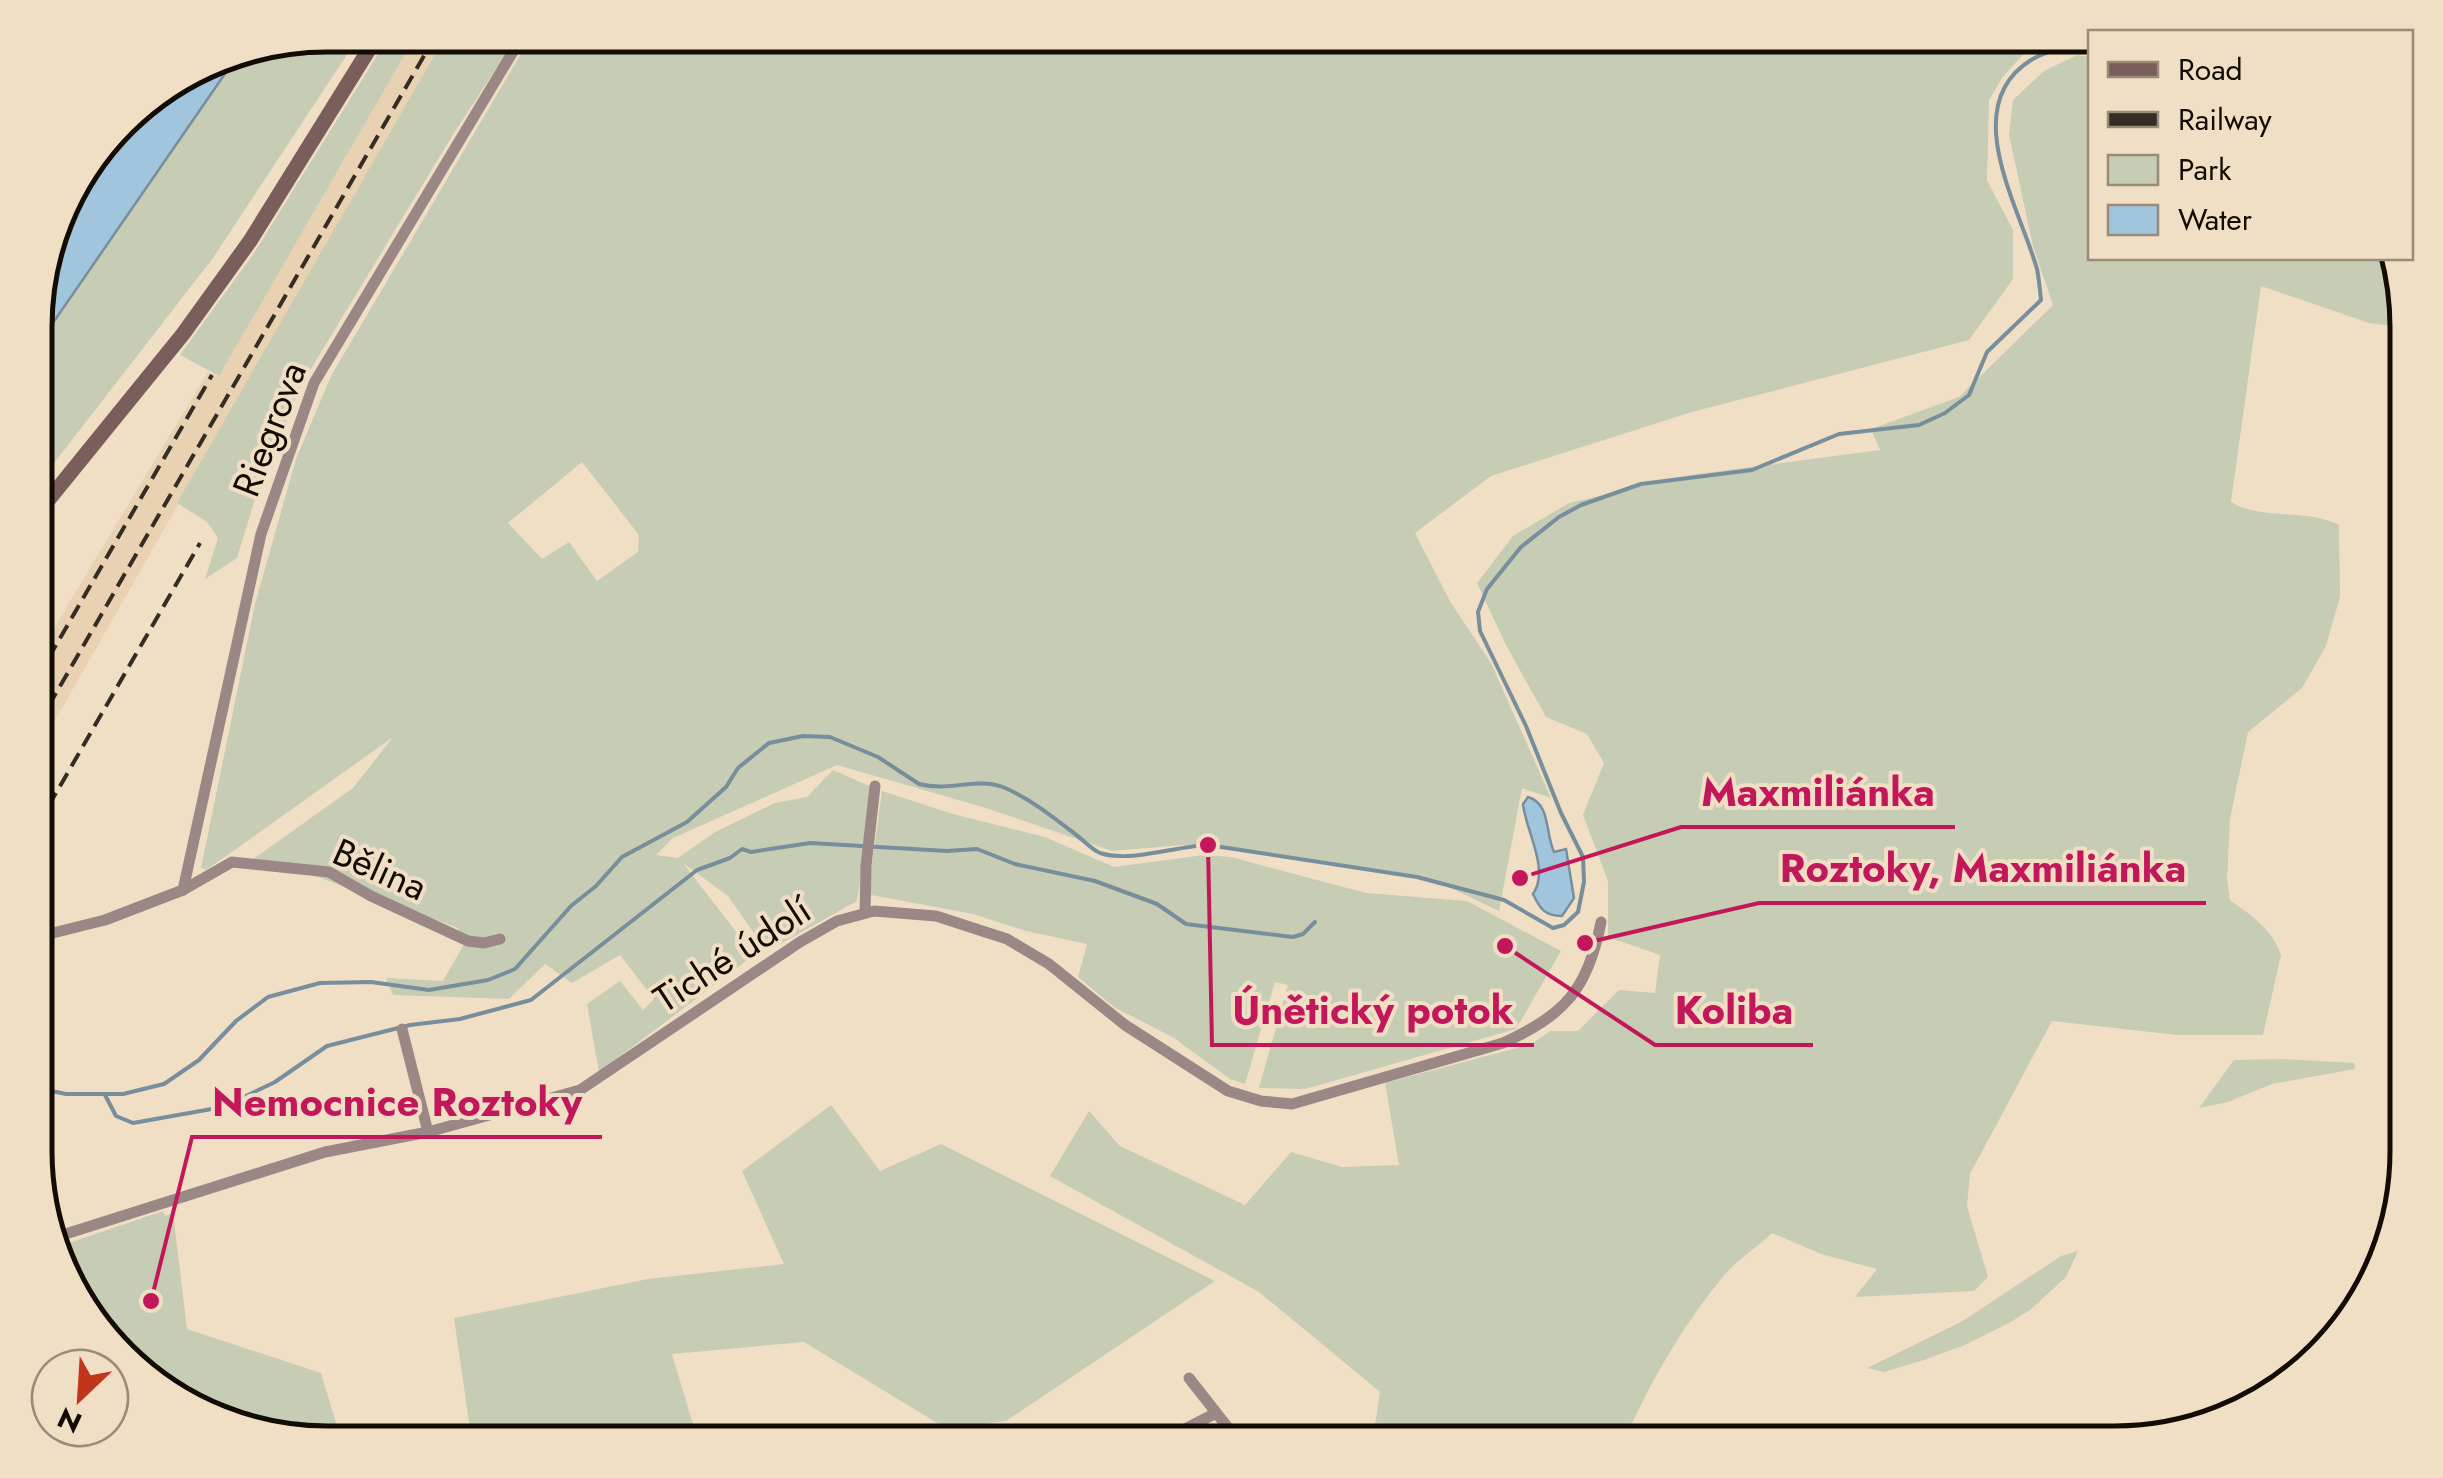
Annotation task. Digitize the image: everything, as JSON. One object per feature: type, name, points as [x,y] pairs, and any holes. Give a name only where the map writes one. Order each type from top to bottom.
[{"type":"main road","points":[[53,495],[183,334],[250,242],[367,53]]},
{"type":"street","name":"Riegrova","points":[[183,890],[261,534],[314,383],[513,53]]},
{"type":"street","points":[[865,913],[875,786]]},
{"type":"street","name":"Bělina","points":[[183,890],[232,862],[329,872],[468,941],[500,939]]},
{"type":"street","points":[[53,933],[105,920],[183,890]]},
{"type":"street","name":"Tiché údolí","points":[[66,1234],[325,1152],[428,1132],[580,1090],[800,942],[837,922],[865,913],[936,916],[1007,939],[1048,964],[1125,1025],[1228,1091],[1260,1101],[1292,1104],[1503,1043],[1532,1030],[1554,1015],[1582,983],[1595,952],[1601,922]]},
{"type":"street","points":[[402,1030],[428,1132]]},
{"type":"street","points":[[1189,1378],[1226,1426]]},
{"type":"street","points":[[1192,1426],[1216,1413]]},
{"type":"shaded area","points":[[406,53],[436,53],[53,724],[53,629],[208,372],[218,376]]},
{"type":"green space","points":[[348,53],[213,258],[53,464],[53,322],[227,71],[291,55]]},
{"type":"green space","points":[[379,53],[406,53],[219,376],[180,355],[254,253]]},
{"type":"green space","points":[[436,53],[506,53],[300,387],[255,499],[237,558],[205,579],[218,538],[207,522],[177,503]]},
{"type":"green space","points":[[521,53],[2024,53],[1989,100],[1987,180],[2013,230],[2013,279],[1969,340],[1692,412],[1491,476],[1415,533],[1451,603],[1491,663],[1551,798],[1522,788],[1499,911],[1432,879],[1207,843],[1112,851],[986,808],[837,765],[673,838],[656,855],[678,858],[715,832],[775,803],[807,797],[833,770],[874,788],[857,901],[765,949],[728,896],[683,863],[754,955],[599,1072],[587,1004],[620,981],[643,1010],[654,999],[620,955],[572,983],[545,964],[509,999],[393,995],[386,978],[443,981],[464,944],[458,928],[285,865],[249,862],[353,788],[393,737],[206,870],[201,868],[255,604],[296,459],[331,376]],"holes":[[[582,462],[639,535],[638,552],[597,581],[569,542],[542,559],[508,523]]]},
{"type":"green space","points":[[2077,55],[2088,57],[2088,260],[2381,260],[2385,274],[2390,326],[2369,323],[2261,286],[2231,502],[2256,511],[2313,517],[2339,525],[2340,597],[2326,646],[2302,688],[2248,732],[2230,819],[2230,900],[2267,931],[2281,955],[2263,1035],[2177,1035],[2052,1021],[1970,1174],[1967,1206],[1988,1277],[1974,1291],[1855,1297],[1877,1269],[1821,1254],[1772,1233],[1730,1268],[1695,1313],[1631,1425],[1375,1425],[1380,1392],[1259,1292],[1050,1176],[1089,1111],[1120,1146],[1245,1205],[1291,1152],[1342,1167],[1399,1165],[1385,1083],[1532,1044],[1550,1031],[1578,1031],[1619,990],[1655,993],[1660,955],[1608,937],[1608,881],[1583,815],[1604,763],[1587,734],[1546,717],[1477,583],[1513,536],[1569,503],[1691,475],[1880,450],[1871,429],[1959,397],[2053,305],[2033,246],[2009,135],[2013,100],[2044,71]]},
{"type":"green space","points":[[882,791],[1045,837],[1114,867],[1204,855],[1231,857],[1366,893],[1467,901],[1561,951],[1516,1029],[1305,1089],[1259,1088],[1288,985],[1275,982],[1245,1084],[1230,1079],[1174,1038],[1114,1007],[1078,977],[1087,944],[973,914],[871,895]]},
{"type":"green space","points":[[2234,1060],[2354,1063],[2355,1069],[2272,1084],[2228,1102],[2199,1108]]},
{"type":"green space","points":[[831,1105],[880,1171],[941,1144],[1215,1281],[1006,1421],[942,1426],[804,1342],[672,1354],[693,1426],[470,1426],[454,1318],[648,1279],[784,1264],[742,1171]]},
{"type":"green space","points":[[163,1211],[165,1216],[173,1213],[187,1329],[321,1373],[337,1426],[256,1416],[222,1405],[160,1369],[109,1318],[69,1244]]},
{"type":"green space","points":[[2078,1251],[2066,1277],[2030,1310],[2009,1323],[1924,1360],[1884,1372],[1867,1368],[1961,1322],[2061,1256]]},
{"type":"water","points":[[227,71],[53,322],[55,291],[67,239],[89,190],[109,160],[160,109]]},
{"type":"water","points":[[1528,797],[1544,812],[1554,852],[1566,849],[1574,898],[1562,916],[1544,911],[1533,894],[1539,873],[1523,804]]},
{"type":"waterway","points":[[53,1091],[123,1094],[164,1084],[199,1060],[236,1021],[268,997],[320,983],[371,982],[429,990],[488,980],[515,969],[571,906],[622,857],[687,822],[726,787],[738,768],[769,743],[803,736],[830,737],[878,757],[919,784],[983,783],[1003,787],[1040,808],[1100,853],[1112,856],[1208,845],[1417,877],[1504,900],[1553,928],[1564,925],[1578,912],[1584,882],[1583,857],[1480,631],[1478,612],[1487,589],[1521,547],[1581,505],[1641,484],[1752,470],[1839,434],[1919,425],[1945,413],[1969,395],[1987,352],[2041,300],[2037,269],[2008,188],[1996,130],[1998,103],[2009,80],[2031,60],[2047,53]]},
{"type":"waterway","points":[[105,1095],[116,1116],[133,1123],[223,1107],[275,1082],[327,1046],[531,1000],[697,870],[730,858],[742,849],[751,852],[810,843],[947,851],[977,849],[1015,864],[1095,881],[1157,904],[1186,924],[1293,937],[1303,934],[1315,922]]},
{"type":"railway","points":[[53,698],[426,53]]},
{"type":"railway","points":[[53,650],[212,375]]},
{"type":"railway","points":[[53,798],[200,543]]},
{"type":"place","name":"Únětický potok","points":[[1208,845]]},
{"type":"place","name":"Maxmiliánka","points":[[1520,878]]},
{"type":"place","name":"Roztoky, Maxmiliánka","points":[[1585,943]]},
{"type":"place","name":"Koliba","points":[[1505,946]]},
{"type":"place","name":"Nemocnice Roztoky","points":[[151,1301]]}]
